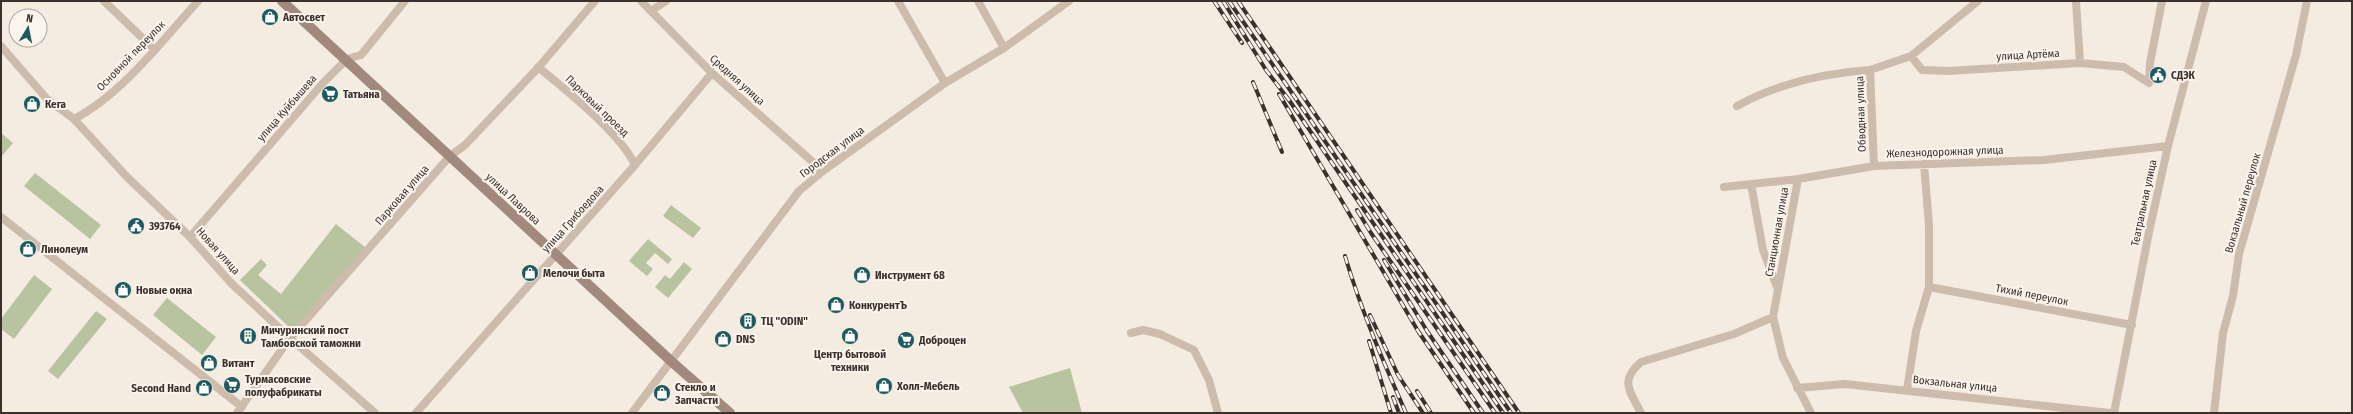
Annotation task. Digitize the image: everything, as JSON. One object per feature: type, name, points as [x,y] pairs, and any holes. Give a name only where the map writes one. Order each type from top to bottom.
[{"type":"main road","name":"улица Лаврова","points":[[282,1],[347,59],[555,255],[730,413]]},
{"type":"street","points":[[104,1],[155,50]]},
{"type":"street","name":"Основной переулок","points":[[74,119],[99,104],[155,50],[198,1]]},
{"type":"street","name":"улица Куйбышева","points":[[190,237],[323,83],[347,59],[361,55],[405,1]]},
{"type":"street","name":"Парковая улица","points":[[240,410],[290,338],[450,156],[465,145],[538,67],[595,1]]},
{"type":"street","name":"Средняя улица","points":[[641,1],[712,73],[823,171]]},
{"type":"street","points":[[651,11],[666,1]]},
{"type":"street","points":[[898,1],[945,83]]},
{"type":"street","points":[[978,1],[1004,48]]},
{"type":"street","name":"Обводная улица","points":[[1874,166],[1870,70],[1911,56],[1978,1]]},
{"type":"street","points":[[2076,1],[2080,63]]},
{"type":"street","name":"улица Артёма","points":[[1911,56],[1922,70],[1948,71],[2080,63],[2124,67],[2149,83],[2150,63],[2162,1]]},
{"type":"street","name":"Театральная улица","points":[[2114,413],[2132,325],[2148,232],[2168,146],[2206,1]]},
{"type":"street","name":"Вокзальный переулок","points":[[2214,413],[2223,333],[2233,296],[2239,254],[2296,55],[2306,1]]},
{"type":"street","name":"Городская улица","points":[[632,413],[672,362],[799,190],[945,83],[1004,48],[1070,2]]},
{"type":"street","name":"Новая улица","points":[[1,46],[47,99],[74,119],[126,177],[190,237],[231,283],[290,338],[376,413]]},
{"type":"street","name":"Парковый проезд","points":[[538,67],[590,112],[622,146],[635,165]]},
{"type":"street","points":[[1737,106],[1750,99],[1812,78],[1841,72],[1870,70]]},
{"type":"street","name":"улица Грибоедова","points":[[416,413],[635,165],[712,73]]},
{"type":"street","name":"Железнодорожная улица","points":[[1724,187],[1798,179],[1874,166],[2044,160],[2168,146]]},
{"type":"street","points":[[1907,390],[1916,331],[1929,287],[1930,225],[1924,164]]},
{"type":"street","name":"Станционная улица","points":[[1798,179],[1773,318],[1784,358],[1797,388],[1811,413]]},
{"type":"street","name":"Станционная улица","points":[[1751,184],[1763,250],[1778,288]]},
{"type":"street","points":[[1,217],[240,410]]},
{"type":"street","name":"Тихий переулок","points":[[1929,287],[2132,325]]},
{"type":"street","points":[[1641,413],[1627,385],[1630,372],[1642,362],[1734,334],[1773,318]]},
{"type":"street","points":[[1131,333],[1143,330],[1160,334],[1194,350],[1209,380],[1218,413]]},
{"type":"street","name":"Вокзальная улица","points":[[1797,388],[1845,384],[2110,413]]},
{"type":"green space","points":[[1,133],[13,143],[1,157]]},
{"type":"green space","points":[[35,173],[101,225],[90,239],[24,186]]},
{"type":"green space","points":[[671,205],[701,228],[693,238],[663,216]]},
{"type":"green space","points":[[336,224],[366,248],[292,330],[240,280],[261,259],[267,265],[258,275],[281,294]]},
{"type":"green space","points":[[648,239],[672,259],[668,264],[655,253],[646,263],[653,269],[647,276],[629,261]]},
{"type":"green space","points":[[684,262],[692,269],[668,298],[655,287],[665,275],[670,279]]},
{"type":"green space","points":[[34,275],[52,289],[14,339],[1,329],[1,319]]},
{"type":"green space","points":[[167,298],[216,337],[202,355],[153,315]]},
{"type":"green space","points":[[96,311],[107,319],[58,379],[48,371]]},
{"type":"green space","points":[[1070,368],[1082,413],[1023,413],[1009,387]]},
{"type":"railway","points":[[1214,1],[1242,43]]},
{"type":"railway","points":[[1223,1],[1266,70],[1289,100],[1503,413]]},
{"type":"railway","points":[[1229,1],[1511,413]]},
{"type":"railway","points":[[1238,1],[1519,413]]},
{"type":"railway","points":[[1253,82],[1282,152]]},
{"type":"railway","points":[[1279,94],[1418,331],[1474,413]]},
{"type":"railway","points":[[1357,210],[1371,233],[1495,413]]},
{"type":"railway","points":[[1345,256],[1365,316],[1406,413]]},
{"type":"railway","points":[[1384,260],[1427,331],[1483,413]]},
{"type":"railway","points":[[1370,315],[1398,375],[1423,413]]},
{"type":"railway","points":[[1369,341],[1391,413]]},
{"type":"railway","points":[[1417,391],[1431,413]]},
{"type":"railway","points":[[1393,397],[1399,413]]},
{"type":"place","name":"Автосвет","points":[[270,17]]},
{"type":"place","name":"СДЭК","points":[[2158,75]]},
{"type":"place","name":"Татьяна","points":[[330,94]]},
{"type":"place","name":"Кега","points":[[32,104]]},
{"type":"place","name":"393764","points":[[136,226]]},
{"type":"place","name":"Линолеум","points":[[28,249]]},
{"type":"place","name":"Мелочи быта","points":[[530,273]]},
{"type":"place","name":"Инструмент 68","points":[[862,275]]},
{"type":"place","name":"Новые окна","points":[[123,290]]},
{"type":"place","name":"КонкурентЪ","points":[[836,305]]},
{"type":"place","name":"ТЦ \"ODIN\"","points":[[748,321]]},
{"type":"place","name":"Мичуринский пост Тамбовской таможни","points":[[248,336]]},
{"type":"place","name":"Центр бытовой техники","points":[[850,336]]},
{"type":"place","name":"DNS","points":[[723,339]]},
{"type":"place","name":"Доброцен","points":[[906,340]]},
{"type":"place","name":"Витант","points":[[209,363]]},
{"type":"place","name":"Турмасовские полуфабрикаты","points":[[232,385]]},
{"type":"place","name":"Холл-Мебель","points":[[884,386]]},
{"type":"place","name":"Second Hand","points":[[204,388]]},
{"type":"place","name":"Стекло и Запчасти","points":[[662,393]]}]
